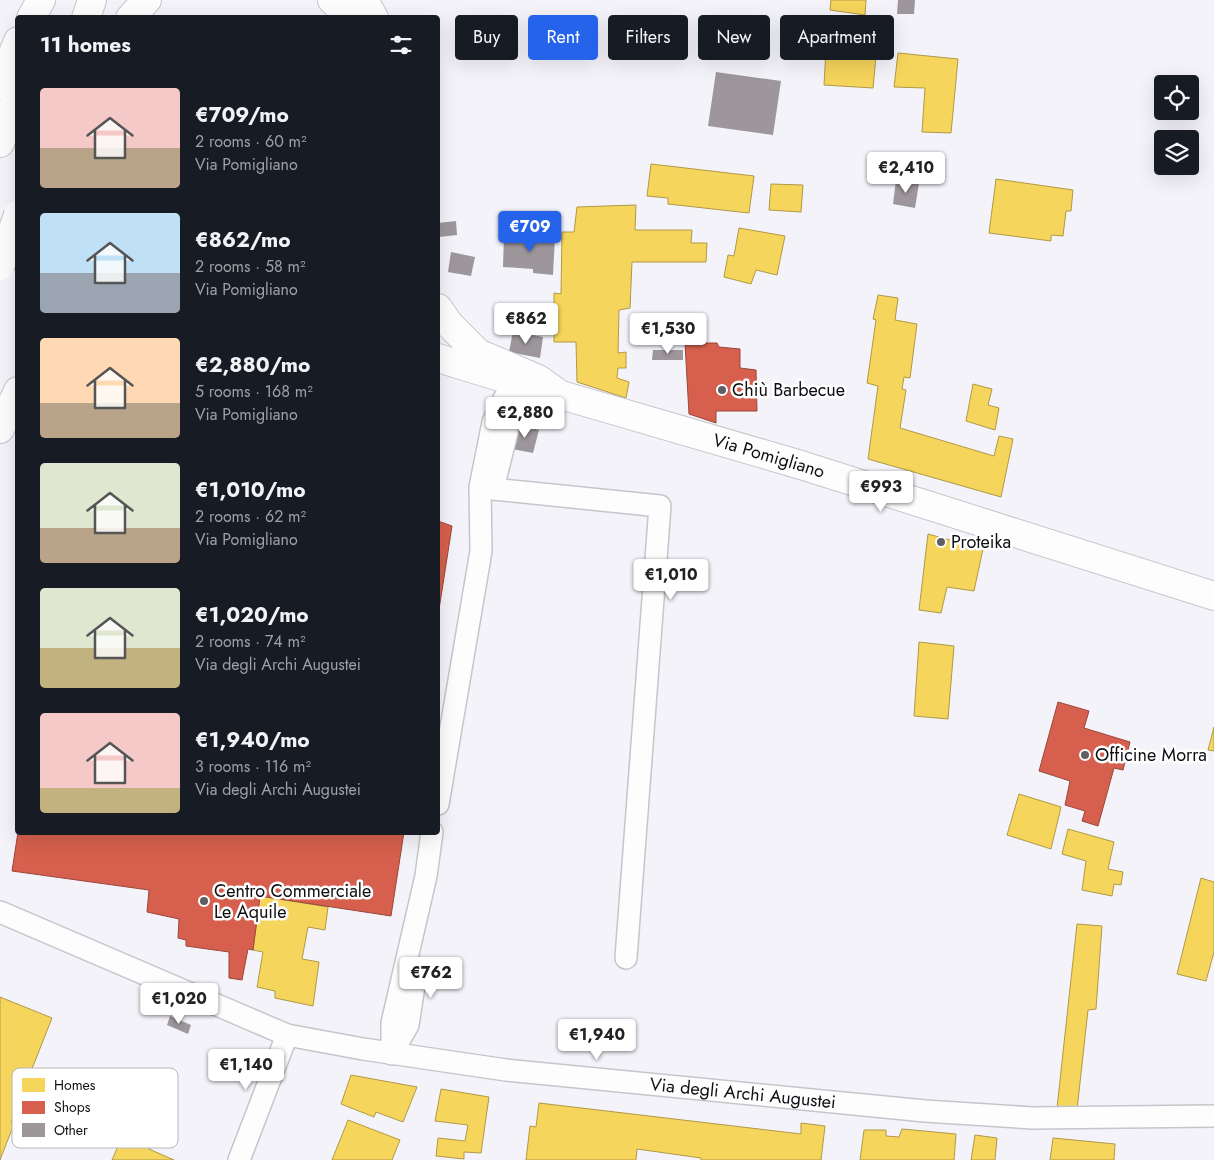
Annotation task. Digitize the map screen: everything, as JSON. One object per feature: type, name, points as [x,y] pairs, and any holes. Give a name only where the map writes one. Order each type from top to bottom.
[{"type":"main road","points":[[33,15],[41,0]]},
{"type":"main road","points":[[45,15],[50,0]]},
{"type":"main road","points":[[87,15],[92,0]]},
{"type":"main road","points":[[133,15],[147,0]]},
{"type":"main road","points":[[332,0],[349,15]]},
{"type":"main road","points":[[364,0],[372,15]]},
{"type":"main road","points":[[0,86],[15,48]]},
{"type":"main road","points":[[0,143],[15,101]]},
{"type":"main road","points":[[0,221],[15,225]]},
{"type":"main road","points":[[0,266],[15,224]]},
{"type":"main road","points":[[440,311],[449,324],[478,353],[538,379],[559,394]]},
{"type":"main road","name":"Via Pomigliano","points":[[440,359],[512,382],[559,394],[810,468],[1214,596]]},
{"type":"main road","points":[[0,429],[15,397]]},
{"type":"street","points":[[440,792],[481,551],[480,487],[493,422],[512,382]]},
{"type":"street","points":[[512,382],[507,432],[494,489],[660,506],[626,958]]},
{"type":"street","points":[[392,1054],[392,1023],[426,876],[432,835]]},
{"type":"street","name":"Via degli Archi Augustei","points":[[0,912],[287,1035],[392,1054],[506,1070],[925,1111],[1033,1118],[1214,1116]]},
{"type":"street","points":[[392,1054],[408,1024],[424,929]]},
{"type":"street","points":[[239,1160],[287,1035]]},
{"type":"building: Homes","points":[[831,0],[866,0],[865,15],[830,10]]},
{"type":"building: Homes","points":[[898,53],[958,59],[951,133],[922,132],[925,88],[894,87]]},
{"type":"building: Homes","points":[[825,60],[876,60],[873,88],[824,85]]},
{"type":"building: Homes","points":[[651,164],[754,176],[749,213],[668,204],[668,198],[647,196]]},
{"type":"building: Homes","points":[[996,179],[1073,190],[1071,211],[1066,211],[1063,236],[1051,235],[1051,241],[989,233]]},
{"type":"building: Homes","points":[[771,184],[803,185],[801,212],[769,210]]},
{"type":"building: Homes","points":[[636,205],[635,230],[692,230],[691,243],[707,243],[706,262],[632,262],[630,308],[619,310],[618,353],[626,352],[626,368],[618,368],[617,378],[629,382],[626,398],[577,382],[576,342],[554,342],[554,293],[561,294],[562,232],[574,232],[577,207]]},
{"type":"building: Homes","points":[[739,228],[785,236],[777,275],[756,270],[751,284],[724,277],[728,255],[734,256]]},
{"type":"building: Homes","points":[[878,295],[898,298],[895,320],[917,324],[910,378],[904,377],[902,389],[906,390],[900,428],[994,456],[999,436],[1013,439],[1001,497],[868,459],[878,386],[867,383],[876,320],[873,319]]},
{"type":"building: Homes","points":[[973,384],[992,389],[988,405],[999,408],[995,430],[966,421]]},
{"type":"building: Homes","points":[[928,534],[983,549],[974,591],[947,587],[941,613],[919,610]]},
{"type":"building: Homes","points":[[919,642],[954,646],[948,719],[914,716]]},
{"type":"building: Homes","points":[[1214,727],[1214,751],[1208,750]]},
{"type":"building: Homes","points":[[1019,794],[1061,807],[1051,849],[1007,835]]},
{"type":"building: Homes","points":[[1068,829],[1114,842],[1108,869],[1123,872],[1121,885],[1114,884],[1112,896],[1082,890],[1086,861],[1062,854]]},
{"type":"building: Homes","points":[[1201,878],[1214,882],[1214,952],[1206,981],[1177,974]]},
{"type":"building: Homes","points":[[260,896],[328,907],[325,930],[308,927],[302,959],[319,962],[313,1006],[275,998],[275,991],[257,987],[263,952],[253,950]]},
{"type":"building: Homes","points":[[1077,924],[1102,926],[1096,1009],[1088,1010],[1077,1110],[1057,1108]]},
{"type":"building: Homes","points":[[0,997],[52,1018],[32,1068],[12,1068],[12,1129],[0,1160]]},
{"type":"building: Homes","points":[[351,1075],[417,1087],[403,1122],[376,1112],[374,1117],[341,1104]]},
{"type":"building: Homes","points":[[441,1089],[489,1097],[481,1153],[464,1152],[464,1159],[436,1156],[438,1138],[465,1141],[468,1125],[435,1121]]},
{"type":"building: Homes","points":[[539,1103],[801,1134],[801,1123],[825,1126],[821,1160],[701,1160],[701,1158],[637,1149],[636,1160],[526,1160],[530,1126],[536,1127]]},
{"type":"building: Homes","points":[[348,1120],[400,1140],[392,1160],[332,1160]]},
{"type":"building: Homes","points":[[902,1129],[956,1134],[954,1160],[860,1160],[864,1130],[886,1130],[886,1136],[899,1137]]},
{"type":"building: Homes","points":[[975,1135],[997,1138],[995,1160],[971,1160]]},
{"type":"building: Homes","points":[[1053,1138],[1115,1144],[1114,1160],[1050,1160]]},
{"type":"building: Homes","points":[[117,1148],[149,1148],[174,1160],[112,1160]]},
{"type":"building: Shops","name":"Chiù Barbecue","points":[[685,343],[717,343],[719,347],[740,349],[740,368],[756,370],[757,411],[716,411],[716,423],[689,414]]},
{"type":"building: Shops","points":[[440,522],[452,526],[440,603]]},
{"type":"building: Shops","name":"Officine Morra","points":[[1058,702],[1089,711],[1084,728],[1130,742],[1123,770],[1114,768],[1098,826],[1082,821],[1085,811],[1065,805],[1070,781],[1039,771]]},
{"type":"building: Shops","name":"Centro Commerciale Le Aquile","points":[[18,835],[404,835],[391,916],[260,896],[253,950],[248,949],[242,980],[229,978],[229,952],[186,946],[186,940],[178,938],[179,919],[147,912],[149,890],[12,871]]},
{"type":"building: Other","points":[[898,0],[915,0],[914,14],[897,14]]},
{"type":"building: Other","points":[[716,72],[781,81],[773,135],[708,126]]},
{"type":"building: Other","points":[[896,180],[919,183],[915,208],[893,204]]},
{"type":"building: Other","points":[[456,221],[457,235],[440,237],[440,223]]},
{"type":"building: Other","points":[[504,234],[555,237],[553,275],[533,273],[533,269],[503,267]]},
{"type":"building: Other","points":[[451,252],[475,257],[471,276],[448,272]]},
{"type":"building: Other","points":[[513,331],[543,337],[540,358],[509,352]]},
{"type":"building: Other","points":[[653,350],[683,350],[683,360],[652,360]]},
{"type":"building: Other","points":[[516,424],[539,430],[533,453],[512,449]]},
{"type":"building: Other","points":[[170,1016],[191,1025],[188,1034],[167,1025]]},
{"type":"place","name":"Chiù Barbecue","points":[[722,390]]},
{"type":"place","name":"Proteika","points":[[941,542]]},
{"type":"place","name":"Officine Morra","points":[[1085,755]]},
{"type":"place","name":"Centro Commerciale Le Aquile","points":[[204,901]]}]
